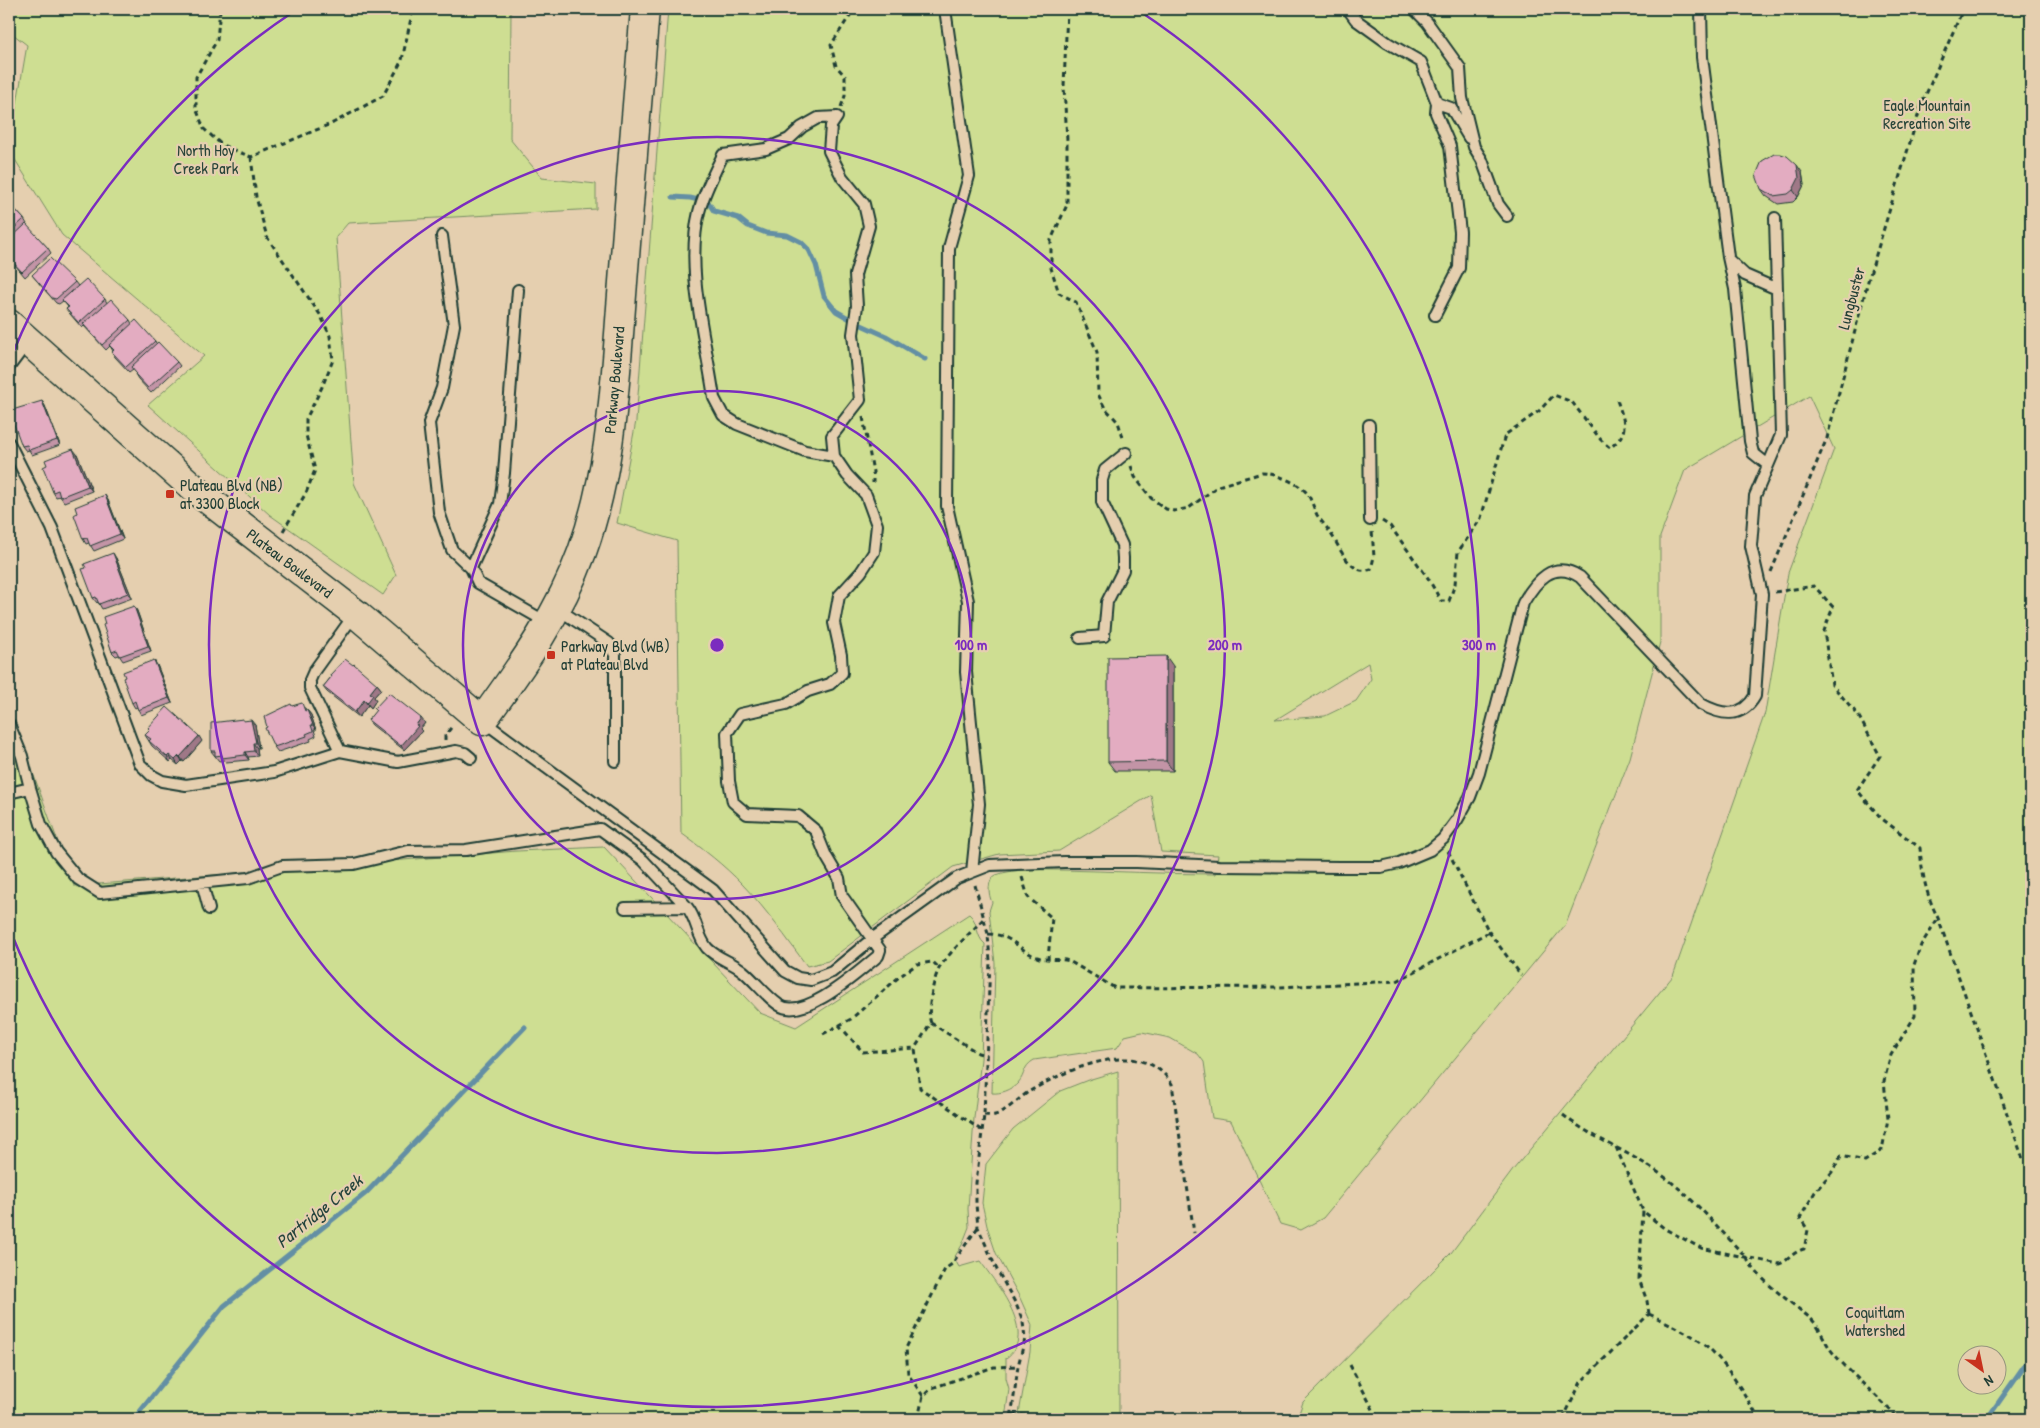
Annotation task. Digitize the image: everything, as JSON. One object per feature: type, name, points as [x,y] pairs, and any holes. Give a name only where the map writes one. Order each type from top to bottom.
[{"type":"street","name":"Parkway Boulevard","points":[[482,720],[524,662],[553,616],[572,576],[590,529],[599,496],[608,451],[645,9]]},
{"type":"street","name":"Plateau Boulevard","points":[[18,333],[198,492],[355,612],[482,720]]},
{"type":"lane","points":[[945,9],[969,176],[949,248],[947,506],[968,601],[966,672],[979,804],[972,872]]},
{"type":"lane","points":[[1348,9],[1356,20],[1388,43],[1421,62],[1437,103],[1436,114],[1450,146],[1460,232],[1458,268],[1435,315]]},
{"type":"lane","points":[[1414,9],[1427,22],[1460,68],[1462,98],[1474,147]]},
{"type":"lane","points":[[1701,9],[1702,57],[1729,260],[1735,289],[1750,441],[1753,453],[1768,465]]},
{"type":"lane","points":[[1437,103],[1451,108],[1482,160],[1498,204],[1507,216]]},
{"type":"lane","points":[[9,724],[22,756],[40,824],[56,852],[78,878],[100,893],[248,878],[282,866],[354,864],[408,851],[466,850],[600,829],[643,860],[687,907],[692,913],[698,931],[708,949],[741,968],[780,1006],[789,1009],[805,1006],[829,994],[878,956],[880,950],[842,896],[838,878],[826,856],[816,831],[798,816],[746,814],[732,802],[727,733],[740,714],[786,704],[808,691],[830,684],[842,673],[842,655],[834,623],[839,596],[861,572],[874,552],[877,525],[866,495],[846,475],[834,456],[832,436],[860,400],[853,334],[857,306],[855,275],[869,226],[864,204],[842,177],[829,152],[831,126],[837,117]]},
{"type":"lane","points":[[834,456],[804,451],[737,424],[723,415],[714,398],[693,267],[699,212],[722,155],[766,149],[789,139],[802,126],[818,118],[837,117]]},
{"type":"lane","points":[[482,720],[713,890],[785,971],[798,978],[810,980],[832,972],[872,939],[957,878],[990,865],[1138,862],[1219,866],[1381,867],[1415,858],[1430,850],[1443,839],[1470,797],[1479,773],[1523,603],[1532,588],[1541,578],[1549,573],[1570,570],[1580,577],[1701,704],[1714,712],[1723,714],[1742,709],[1750,704],[1755,696],[1762,594],[1751,546],[1755,496],[1780,435],[1775,218]]},
{"type":"lane","points":[[442,236],[454,325],[442,388],[429,423],[440,512],[452,550],[470,568],[478,583],[609,643],[615,655],[615,761]]},
{"type":"lane","points":[[1729,260],[1745,275],[1777,289]]},
{"type":"lane","points":[[470,568],[500,504],[518,290]]},
{"type":"lane","points":[[9,367],[18,333]]},
{"type":"lane","points":[[1370,425],[1370,520]]},
{"type":"lane","points":[[9,443],[52,528],[140,764],[151,775],[162,781],[186,784],[274,772],[340,751],[398,762],[456,751],[464,753],[471,758]]},
{"type":"lane","points":[[1080,638],[1104,636],[1107,602],[1123,570],[1122,545],[1102,502],[1102,480],[1105,470],[1126,453]]},
{"type":"lane","points":[[340,751],[310,688],[310,680],[314,671],[355,612]]},
{"type":"lane","points":[[9,793],[30,788]]},
{"type":"lane","points":[[202,883],[209,909]]},
{"type":"lane","points":[[625,908],[687,907]]},
{"type":"path","points":[[220,9],[217,40],[196,77],[196,108],[204,129],[222,145],[251,158],[332,123],[383,96],[402,60],[413,9]]},
{"type":"path","points":[[837,117],[846,96],[845,76],[836,66],[831,45],[854,9]]},
{"type":"path","points":[[1066,9],[1064,87],[1067,140],[1067,205],[1052,240],[1051,268],[1059,293],[1076,302],[1097,352],[1098,394],[1105,408],[1122,429],[1126,453],[1135,477],[1159,505],[1174,511],[1189,508],[1218,486],[1262,473],[1268,473],[1298,486],[1308,495],[1317,515],[1349,562],[1356,569],[1363,571],[1371,569],[1374,564],[1374,544],[1370,520],[1384,521],[1390,526],[1428,578],[1440,601],[1449,601],[1455,584],[1458,552],[1481,518],[1505,435],[1539,410],[1554,395],[1572,402],[1601,440],[1610,448],[1621,439],[1625,424],[1617,400]]},
{"type":"path","name":"Lungbuster","points":[[1762,594],[1827,438],[1868,281],[1921,106],[1963,9]]},
{"type":"path","points":[[251,158],[256,197],[267,237],[321,316],[330,336],[333,360],[306,419],[306,434],[315,470],[306,493],[280,534]]},
{"type":"path","points":[[860,400],[873,472],[872,513]]},
{"type":"path","points":[[1762,594],[1814,586],[1833,607],[1824,631],[1832,685],[1858,715],[1880,756],[1857,790],[1881,818],[1920,848],[1921,870],[1928,899],[1938,918],[2023,1159]]},
{"type":"path","points":[[447,733],[452,726]]},
{"type":"path","points":[[1443,839],[1489,932],[1521,975]]},
{"type":"path","points":[[1018,863],[1028,897],[1052,918],[1048,958]]},
{"type":"path","points":[[972,872],[988,934],[990,961],[984,1115],[976,1183],[976,1204],[978,1227],[996,1268],[1024,1322],[1024,1339],[1018,1366],[1012,1419]]},
{"type":"path","points":[[984,918],[939,968],[928,1008],[928,1016],[931,1023],[978,1052],[987,1055]]},
{"type":"path","points":[[1643,1211],[1666,1229],[1701,1248],[1779,1264],[1783,1263],[1794,1252],[1804,1249],[1808,1230],[1800,1218],[1815,1192],[1832,1172],[1842,1156],[1865,1161],[1882,1150],[1888,1119],[1884,1081],[1891,1055],[1915,1016],[1914,965],[1921,944],[1938,918]]},
{"type":"path","points":[[988,934],[1006,936],[1040,959],[1048,958],[1069,961],[1115,988],[1280,987],[1397,981],[1489,932]]},
{"type":"path","points":[[823,1034],[851,1019],[899,977],[917,964],[933,962],[939,968]]},
{"type":"path","points":[[931,1023],[915,1048],[920,1088],[981,1130]]},
{"type":"path","points":[[839,1025],[863,1052],[915,1048]]},
{"type":"path","points":[[984,1115],[996,1115],[1029,1092],[1060,1075],[1084,1066],[1117,1059],[1130,1059],[1150,1064],[1165,1073],[1172,1084],[1194,1233]]},
{"type":"path","points":[[1563,1115],[1579,1128],[1616,1146],[1660,1173],[1693,1202],[1745,1256],[1750,1266],[1786,1301],[1812,1320],[1834,1353],[1879,1397],[1898,1419]]},
{"type":"path","points":[[1563,1419],[1581,1382],[1649,1314],[1648,1301],[1639,1279],[1643,1211],[1616,1146]]},
{"type":"path","points":[[923,1396],[908,1374],[906,1348],[945,1269],[952,1264],[978,1227]]},
{"type":"path","points":[[1649,1314],[1681,1330],[1710,1349],[1740,1386],[1759,1419]]},
{"type":"path","points":[[1350,1365],[1378,1419]]},
{"type":"path","points":[[918,1419],[923,1396],[932,1388],[994,1367],[1018,1366]]},
{"type":"path","points":[[1012,1414],[1072,1419]]},
{"type":"green space","name":"North Hoy Creek Park","points":[[9,9],[511,9],[510,139],[542,178],[596,184],[596,209],[348,223],[336,237],[354,483],[396,575],[383,595],[270,515],[148,405],[204,356],[62,235],[9,150],[27,45],[9,31]]},
{"type":"green space","points":[[668,9],[2031,9],[2031,1419],[1297,1419],[1303,1402],[1451,1253],[1513,1170],[1673,976],[1765,713],[1788,573],[1834,449],[1809,396],[1685,470],[1660,537],[1660,642],[1630,758],[1566,924],[1323,1218],[1301,1230],[1280,1224],[1231,1121],[1212,1118],[1204,1062],[1198,1054],[1170,1038],[1142,1032],[1125,1036],[1117,1048],[1034,1060],[1028,1065],[1013,1088],[999,1093],[992,1093],[995,963],[989,911],[992,902],[989,891],[993,877],[1011,871],[1028,870],[1215,874],[1218,855],[1161,852],[1151,795],[1059,851],[999,854],[953,867],[828,961],[807,966],[768,914],[743,885],[681,833],[677,541],[617,523],[636,421]],"holes":[[[1368,663],[1371,679],[1356,701],[1325,716],[1275,720]]]},
{"type":"green space","points":[[9,707],[74,886],[517,851],[604,847],[760,1013],[796,1027],[969,914],[985,944],[981,1059],[974,1118],[968,1209],[969,1227],[962,1245],[954,1258],[959,1267],[980,1261],[1004,1295],[1016,1323],[1018,1336],[1015,1348],[1006,1358],[1006,1378],[1009,1389],[1005,1419],[9,1419]]},
{"type":"green space","points":[[1118,1071],[1119,1419],[1018,1419],[1030,1352],[1032,1325],[996,1253],[987,1226],[982,1203],[986,1164],[1013,1129],[1060,1091]]},
{"type":"building","points":[[1774,154],[1787,156],[1797,165],[1799,178],[1793,190],[1788,194],[1773,196],[1761,189],[1756,175],[1762,161]]},
{"type":"building","points":[[9,203],[24,219],[9,233]]},
{"type":"building","points":[[26,224],[48,248],[22,272],[10,259],[13,256],[10,253],[13,250],[9,245],[9,240]]},
{"type":"building","points":[[50,258],[75,282],[56,299],[52,298],[32,275]]},
{"type":"building","points":[[86,279],[105,299],[79,323],[66,309],[69,307],[62,300]]},
{"type":"building","points":[[111,299],[130,320],[102,345],[83,324]]},
{"type":"building","points":[[136,320],[155,341],[126,367],[112,352],[114,350],[109,345]]},
{"type":"building","points":[[158,342],[177,362],[148,388],[131,367]]},
{"type":"building","points":[[42,401],[57,440],[29,450],[27,445],[22,446],[9,411]]},
{"type":"building","points":[[73,449],[88,486],[60,497],[58,490],[53,492],[43,467],[47,465],[45,460]]},
{"type":"building","points":[[105,495],[120,534],[90,546],[87,538],[83,539],[74,515],[77,513],[75,507]]},
{"type":"building","points":[[113,553],[128,593],[99,604],[96,597],[93,598],[82,569],[86,568],[84,564]]},
{"type":"building","points":[[134,606],[148,646],[120,656],[117,650],[112,652],[103,625],[105,624],[103,617]]},
{"type":"building","points":[[1166,656],[1166,761],[1108,762],[1108,657]]},
{"type":"building","points":[[345,659],[354,664],[377,684],[370,693],[373,695],[367,703],[364,700],[355,712],[323,687],[332,676],[330,675]]},
{"type":"building","points":[[154,660],[169,698],[138,710],[135,701],[132,703],[123,678],[125,677],[123,672]]},
{"type":"building","points":[[389,693],[421,718],[416,725],[418,726],[401,746],[368,720],[376,710],[374,709]]},
{"type":"building","points":[[302,703],[313,725],[311,725],[313,731],[306,734],[307,736],[274,747],[265,728],[267,727],[264,717],[291,704],[292,706]]},
{"type":"building","points":[[167,707],[199,736],[175,760],[169,755],[167,757],[145,735],[150,730],[148,728]]},
{"type":"building","points":[[243,719],[243,721],[251,720],[256,743],[253,743],[254,751],[245,752],[245,755],[222,758],[222,755],[215,756],[215,751],[211,751],[211,723]]},
{"type":"waterway","points":[[673,197],[708,202],[714,211],[738,218],[748,226],[766,233],[787,235],[801,242],[809,250],[816,265],[824,296],[836,311],[886,336],[925,359]]},
{"type":"waterway","name":"Partridge Creek","points":[[134,1419],[224,1306],[366,1193],[525,1027]]},
{"type":"waterway","points":[[1987,1419],[2031,1356]]},
{"type":"place","name":"Plateau Blvd (NB) at 3300 Block","points":[[170,494]]},
{"type":"place","name":"Parkway Blvd (WB) at Plateau Blvd","points":[[551,655]]},
{"type":"park label","name":"Eagle Mountain Recreation Site","points":[[1927,114]]},
{"type":"park label","name":"Coquitlam Watershed","points":[[1875,1321]]}]
